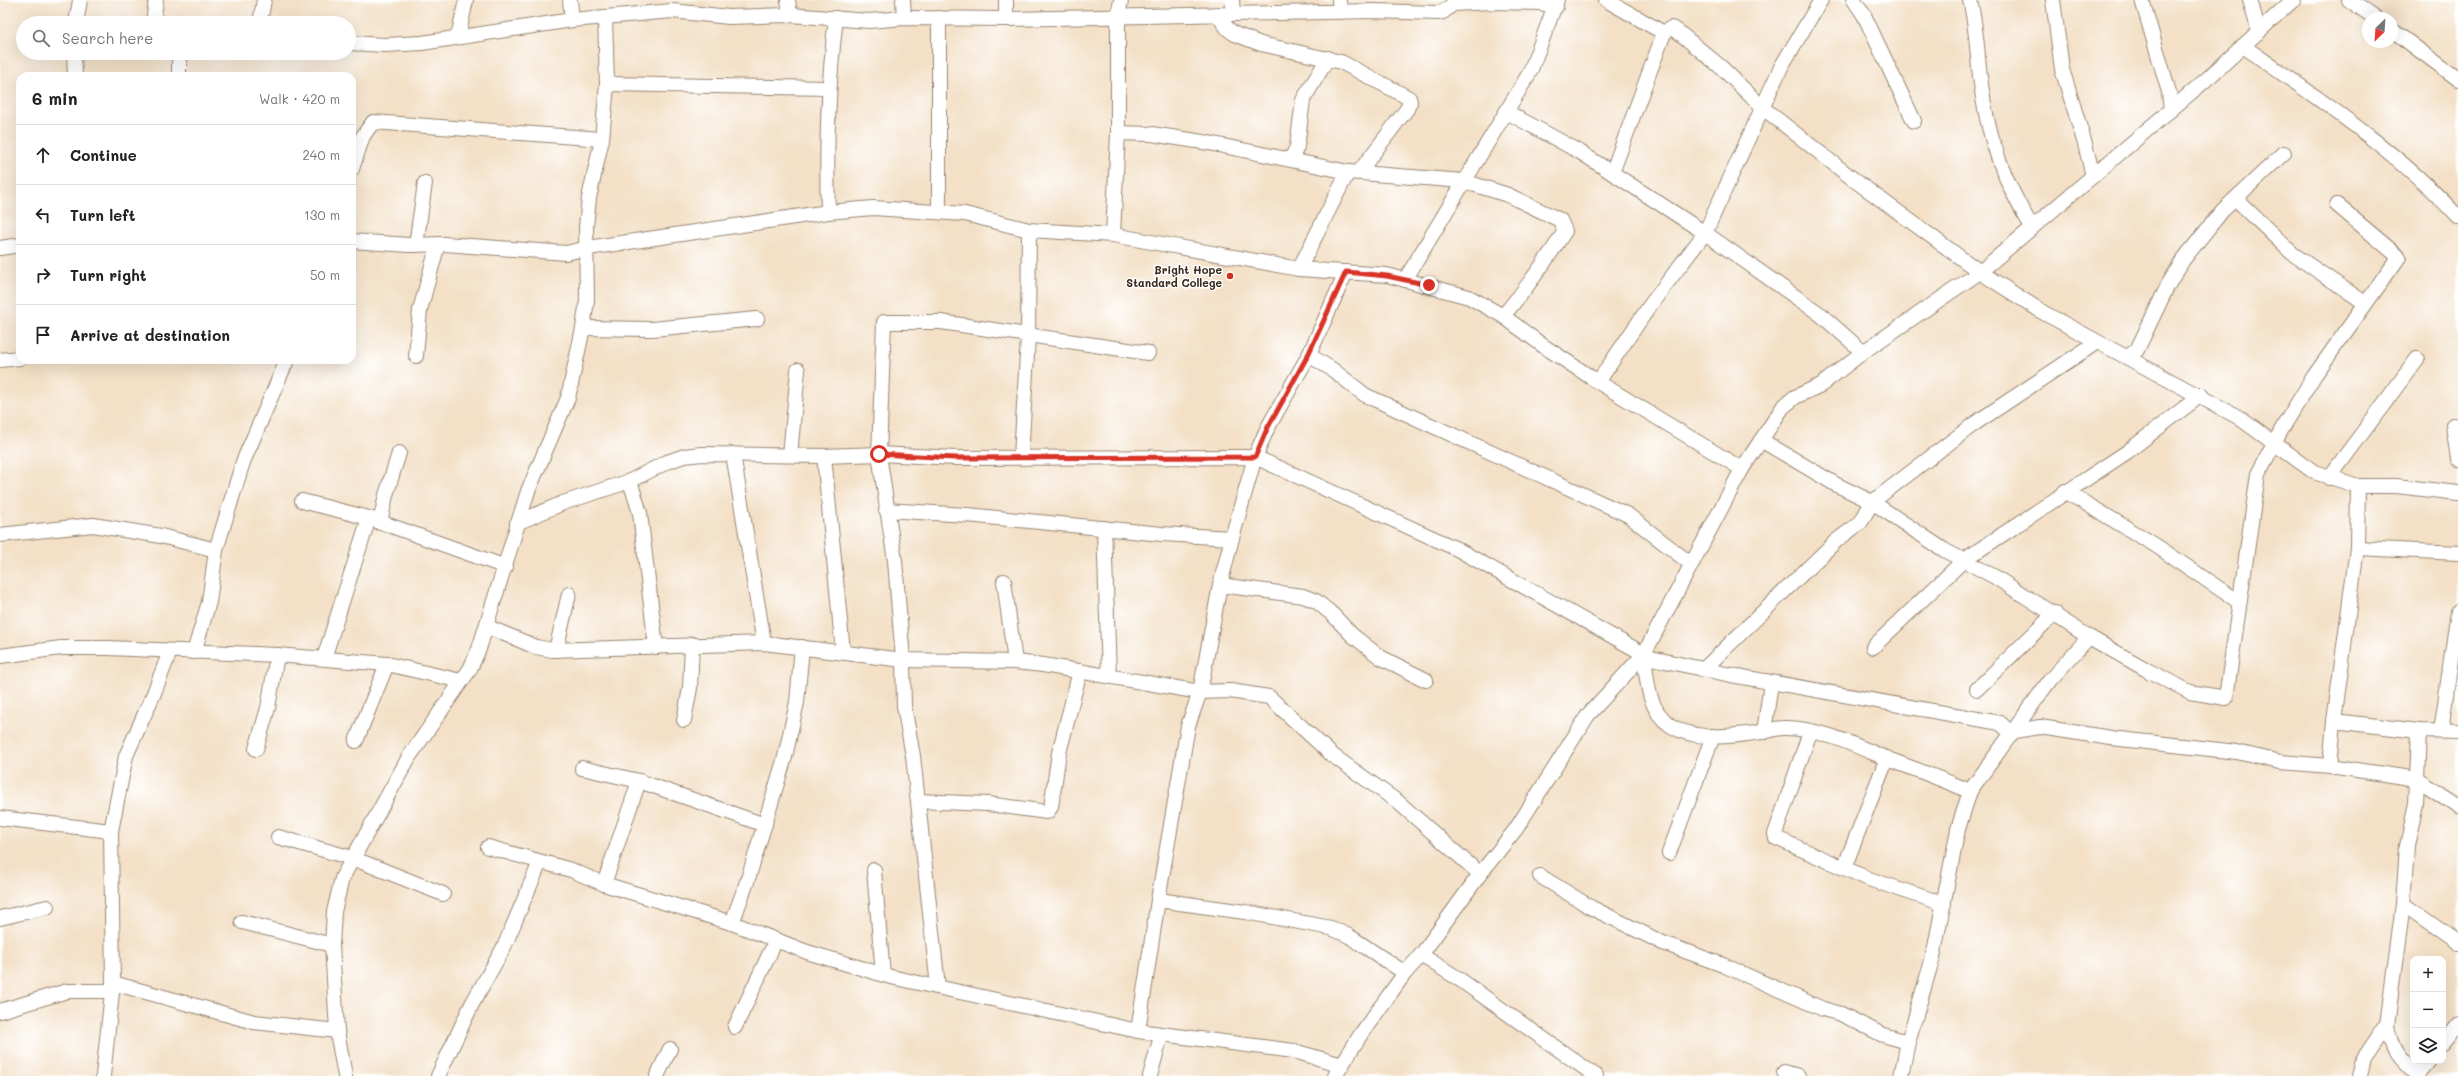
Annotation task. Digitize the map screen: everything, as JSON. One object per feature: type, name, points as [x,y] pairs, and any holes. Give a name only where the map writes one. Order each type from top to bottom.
[{"type":"street","points":[[77,16],[80,0]]},
{"type":"street","points":[[154,16],[156,0]]},
{"type":"street","points":[[261,16],[264,0]]},
{"type":"street","points":[[458,37],[466,0]]},
{"type":"street","points":[[570,0],[572,20]]},
{"type":"street","points":[[788,0],[790,15]]},
{"type":"street","points":[[903,0],[904,18]]},
{"type":"street","points":[[1006,0],[1006,19]]},
{"type":"street","points":[[1113,235],[1118,133],[1118,16],[1122,0]]},
{"type":"street","points":[[1606,0],[1664,33]]},
{"type":"street","points":[[1598,382],[1651,304],[1705,233],[1782,66],[1821,0]]},
{"type":"street","points":[[1854,0],[1864,15],[1914,121]]},
{"type":"street","points":[[1970,0],[1976,23],[1981,84],[1988,128],[2017,203],[2032,226]]},
{"type":"street","points":[[2054,0],[2062,69],[2085,144],[2093,176]]},
{"type":"street","points":[[2142,0],[2169,92],[2171,110]]},
{"type":"street","points":[[2250,0],[2259,32]]},
{"type":"street","points":[[488,847],[571,870],[604,884],[732,923],[846,965],[883,975],[1161,1036],[1294,1051],[1338,1071],[1361,1034],[1405,973],[1421,955],[1480,874],[1516,829],[1588,715],[1644,654],[1742,469],[1775,417],[1789,401],[1821,385],[1862,352],[1980,272],[2032,226],[2171,110],[2293,0]]},
{"type":"street","points":[[2349,0],[2366,12]]},
{"type":"street","points":[[356,43],[384,45],[422,43],[572,20],[606,17],[672,5],[729,17],[790,15],[869,21],[904,18],[1006,19],[1216,14],[1232,7],[1340,6],[1392,11],[1437,13],[1443,12],[1453,2],[1516,2],[1557,4],[1530,72],[1508,112],[1463,181],[1405,280]]},
{"type":"street","points":[[1216,14],[1228,29],[1244,38],[1311,57],[1328,58],[1355,68],[1409,98],[1410,102],[1406,109],[1354,172],[1299,269]]},
{"type":"street","points":[[345,1076],[337,1031],[332,945],[334,912],[342,878],[409,757],[461,681],[479,649],[488,627],[506,567],[517,523],[528,491],[568,398],[583,328],[587,300],[588,248],[586,228],[590,198],[602,139],[608,84],[606,17]]},
{"type":"street","points":[[828,212],[827,164],[829,88],[836,18]]},
{"type":"street","points":[[939,18],[939,212]]},
{"type":"street","points":[[1612,173],[1664,33],[1671,28],[1681,33],[1722,68],[1763,108],[1893,210],[1980,272],[2044,313],[2097,342],[2134,356],[2201,395],[2238,417],[2273,444],[2314,472],[2358,486],[2396,486],[2458,493]]},
{"type":"street","points":[[2398,34],[2458,79]]},
{"type":"street","points":[[2243,46],[2341,114],[2441,198],[2458,217]]},
{"type":"street","points":[[1294,153],[1303,100],[1328,58]]},
{"type":"street","points":[[75,60],[76,72]]},
{"type":"street","points":[[179,60],[180,72]]},
{"type":"street","points":[[608,84],[829,88]]},
{"type":"street","points":[[1508,112],[1555,138],[1612,173],[1705,233],[1820,314],[1862,352]]},
{"type":"street","points":[[356,156],[362,136],[373,122],[602,139]]},
{"type":"street","points":[[1118,133],[1152,134],[1294,153],[1312,163],[1354,172],[1463,181],[1508,195],[1560,220],[1565,231],[1531,282],[1503,316]]},
{"type":"street","points":[[2134,356],[2168,285],[2183,260],[2222,211],[2236,200],[2284,153]]},
{"type":"street","points":[[416,245],[425,182]]},
{"type":"street","points":[[2236,200],[2293,254],[2365,303]]},
{"type":"street","points":[[1761,440],[1835,484],[1872,502],[1964,560],[2055,613],[2089,637],[2190,692],[2226,698],[2258,474],[2273,444],[2314,376],[2365,303],[2399,258],[2337,206]]},
{"type":"street","points":[[356,241],[416,245],[438,244],[566,253],[588,248],[828,212],[873,208],[965,214],[1029,230],[1113,235],[1299,269],[1346,272],[1405,280],[1469,297],[1503,316],[1542,345],[1598,382],[1742,469]]},
{"type":"street","points":[[1021,457],[1028,337],[1029,230]]},
{"type":"street","points":[[416,356],[420,310],[438,244]]},
{"type":"street","points":[[0,248],[16,246]]},
{"type":"street","points":[[1138,1031],[1158,900],[1188,726],[1200,692],[1220,585],[1232,538],[1255,457],[1267,429],[1308,355],[1346,272]]},
{"type":"street","points":[[583,328],[652,329],[757,319]]},
{"type":"street","points":[[938,987],[918,801],[904,706],[903,660],[895,561],[886,510],[879,454],[884,322],[941,322],[1028,337],[1148,354]]},
{"type":"street","points":[[1703,670],[1836,540],[1861,522],[1872,502],[1974,424],[2097,342]]},
{"type":"street","points":[[1308,355],[1333,370],[1365,395],[1628,516],[1691,564]]},
{"type":"street","points":[[0,360],[16,358]]},
{"type":"street","points":[[2329,478],[2417,359]]},
{"type":"street","points":[[194,652],[209,602],[216,550],[243,462],[285,364]]},
{"type":"street","points":[[790,455],[798,370]]},
{"type":"street","points":[[1873,647],[1964,560],[2065,491],[2127,452],[2201,395]]},
{"type":"street","points":[[2453,425],[2458,459]]},
{"type":"street","points":[[324,658],[386,495],[399,453]]},
{"type":"street","points":[[517,523],[563,503],[630,481],[684,456],[733,454],[824,456],[879,454],[955,458],[1255,457],[1457,550],[1659,661],[1771,683],[2000,723],[2010,732]]},
{"type":"street","points":[[733,454],[764,643]]},
{"type":"street","points":[[824,456],[843,652]]},
{"type":"street","points":[[630,481],[640,513],[656,646]]},
{"type":"street","points":[[2330,766],[2334,721],[2357,548],[2358,486]]},
{"type":"street","points":[[2065,491],[2155,544],[2239,602]]},
{"type":"street","points":[[302,501],[375,521],[506,567]]},
{"type":"street","points":[[886,510],[968,515],[1162,534],[1232,538]]},
{"type":"street","points":[[0,535],[93,525],[161,536],[216,550]]},
{"type":"street","points":[[1104,528],[1109,676]]},
{"type":"street","points":[[2357,548],[2458,553]]},
{"type":"street","points":[[1004,581],[1015,662]]},
{"type":"street","points":[[1220,585],[1303,596],[1316,601],[1332,614],[1352,635],[1380,657],[1426,680]]},
{"type":"street","points":[[556,650],[570,594]]},
{"type":"street","points":[[2442,731],[2458,611]]},
{"type":"street","points":[[1977,689],[2055,613]]},
{"type":"street","points":[[488,627],[536,647],[556,650],[692,644],[764,643],[903,660],[1015,662],[1080,671],[1200,692],[1243,692],[1269,697],[1332,755],[1398,802],[1480,874]]},
{"type":"street","points":[[1901,1076],[1908,1042],[1933,957],[1958,829],[1970,791],[2010,732],[2050,680],[2089,637]]},
{"type":"street","points":[[684,720],[690,688],[692,644]]},
{"type":"street","points":[[732,923],[765,825],[788,744],[797,702],[802,647]]},
{"type":"street","points":[[0,656],[61,648],[106,648],[277,655],[387,664],[461,681]]},
{"type":"street","points":[[103,1076],[113,987],[110,831],[126,756],[154,693],[170,651]]},
{"type":"street","points":[[1644,654],[1648,687],[1658,715],[1672,726],[1690,733],[1713,736],[1764,732],[1784,728],[1810,732],[1839,740],[1970,791]]},
{"type":"street","points":[[256,749],[268,708],[277,655]]},
{"type":"street","points":[[356,741],[387,664]]},
{"type":"street","points":[[918,801],[988,804],[1047,812],[1051,807],[1059,753],[1080,671]]},
{"type":"street","points":[[1764,732],[1771,683]]},
{"type":"street","points":[[2334,721],[2419,731],[2458,732]]},
{"type":"street","points":[[2010,732],[2040,727],[2111,738],[2238,752],[2280,762],[2330,766],[2418,779],[2458,806]]},
{"type":"street","points":[[2419,731],[2416,804],[2407,846],[2403,904],[2387,1025],[2389,1042],[2394,1052],[2417,1075],[2426,1064]]},
{"type":"street","points":[[1810,732],[1775,834],[1776,838],[1869,879],[1944,904]]},
{"type":"street","points":[[1669,853],[1713,736]]},
{"type":"street","points":[[1844,868],[1887,758]]},
{"type":"street","points":[[582,768],[639,781],[765,825]]},
{"type":"street","points":[[604,884],[639,781]]},
{"type":"street","points":[[0,818],[110,831]]},
{"type":"street","points":[[278,837],[352,858],[443,894]]},
{"type":"street","points":[[438,1076],[472,1004],[504,947],[540,862]]},
{"type":"street","points":[[874,870],[883,975]]},
{"type":"street","points":[[1540,876],[1592,908],[1663,943],[1723,965],[1817,1006],[1841,1014],[1890,1037],[1908,1042]]},
{"type":"street","points":[[1158,900],[1245,912],[1331,928],[1349,936],[1405,973]]},
{"type":"street","points":[[2403,904],[2458,943]]},
{"type":"street","points":[[0,918],[46,907]]},
{"type":"street","points":[[242,922],[332,945]]},
{"type":"street","points":[[735,1027],[776,940]]},
{"type":"street","points":[[1421,955],[1502,1008],[1590,1074]]},
{"type":"street","points":[[0,1011],[67,991],[113,987],[254,1022],[337,1031]]},
{"type":"street","points":[[2446,1039],[2458,1024]]},
{"type":"street","points":[[2360,1076],[2364,1059],[2387,1025]]},
{"type":"street","points":[[1150,1076],[1161,1036]]},
{"type":"street","points":[[656,1076],[670,1049]]},
{"type":"street","points":[[1784,1072],[1798,1076]]},
{"type":"place","name":"Bright Hope Standard College","points":[[1230,276]]},
{"type":"route","points":[[879,454],[955,458],[1255,457],[1267,429],[1308,355],[1346,272],[1387,276],[1429,285]]}]
